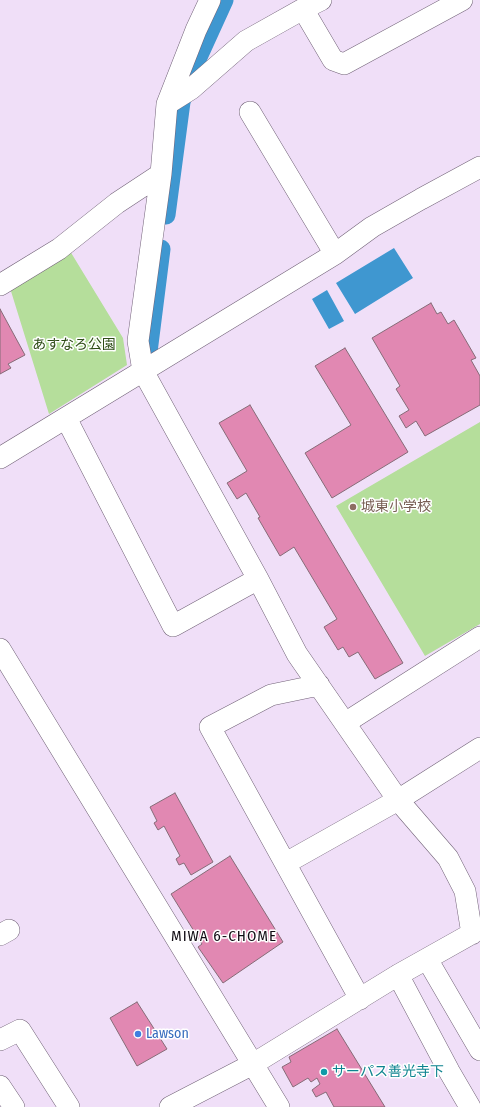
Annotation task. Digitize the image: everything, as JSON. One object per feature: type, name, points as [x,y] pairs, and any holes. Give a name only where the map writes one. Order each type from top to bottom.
[{"type":"street","points":[[170,1107],[253,1064],[398,975],[476,932],[465,891],[448,858],[398,800],[297,654],[258,579],[143,371],[138,341],[161,174],[178,97],[196,30],[210,0]]},
{"type":"street","points":[[178,97],[246,41],[310,4],[333,60],[344,64],[462,0]]},
{"type":"street","points":[[250,112],[335,254]]},
{"type":"street","points":[[0,458],[335,254],[372,227],[480,168]]},
{"type":"street","points":[[0,285],[60,249],[117,203],[161,174]]},
{"type":"street","points":[[66,418],[173,626],[258,579]]},
{"type":"street","points":[[345,723],[480,637]]},
{"type":"street","points":[[0,649],[278,1107]]},
{"type":"street","points":[[319,685],[271,695],[210,727],[360,999]]},
{"type":"street","points":[[286,863],[398,800],[480,748]]},
{"type":"street","points":[[427,959],[480,1050]]},
{"type":"street","points":[[398,975],[470,1107]]},
{"type":"street","points":[[2,1035],[20,1030],[69,1107]]},
{"type":"street","points":[[0,1086],[14,1107]]},
{"type":"green space","name":"あすなろ公園","points":[[70,251],[123,338],[127,365],[49,414],[10,288]]},
{"type":"green space","points":[[480,422],[480,624],[425,656],[336,506]]},
{"type":"water","points":[[394,248],[413,278],[355,314],[336,283]]},
{"type":"water","points":[[327,290],[344,321],[329,329],[312,299]]},
{"type":"building","points":[[431,303],[437,314],[441,312],[448,324],[454,320],[476,358],[471,360],[480,376],[480,405],[425,436],[416,421],[406,428],[399,416],[409,410],[396,389],[400,386],[372,338]]},
{"type":"building","points":[[0,309],[25,355],[8,364],[11,368],[0,374]]},
{"type":"building","points":[[345,348],[408,452],[332,498],[305,453],[351,425],[315,366]]},
{"type":"building","points":[[250,405],[403,663],[375,679],[358,652],[349,657],[343,647],[338,650],[324,627],[337,619],[294,547],[280,556],[258,518],[260,517],[246,493],[237,499],[227,483],[247,471],[219,423]]},
{"type":"building","points":[[175,793],[213,862],[191,875],[184,863],[179,865],[176,859],[180,856],[164,826],[158,830],[154,823],[157,821],[150,807]]},
{"type":"building","points":[[230,856],[283,942],[223,983],[198,947],[202,944],[171,894]]},
{"type":"building","name":"Lawson","points":[[137,1002],[167,1049],[137,1066],[110,1018]]},
{"type":"building","name":"サーパス善光寺下","points":[[337,1029],[385,1107],[334,1107],[326,1092],[316,1097],[312,1090],[320,1084],[317,1078],[311,1082],[308,1078],[293,1087],[282,1067],[291,1062],[289,1057]]},
{"type":"waterway","points":[[166,215],[181,102],[188,79],[224,0]]},
{"type":"waterway","points":[[148,352],[161,249]]},
{"type":"place","name":"城東小学校","points":[[353,507]]},
{"type":"place","name":"Lawson","points":[[138,1034]]},
{"type":"place","name":"サーパス善光寺下","points":[[324,1072]]},
{"type":"district","name":"MIWA 6-CHOME","points":[[224,937]]}]
